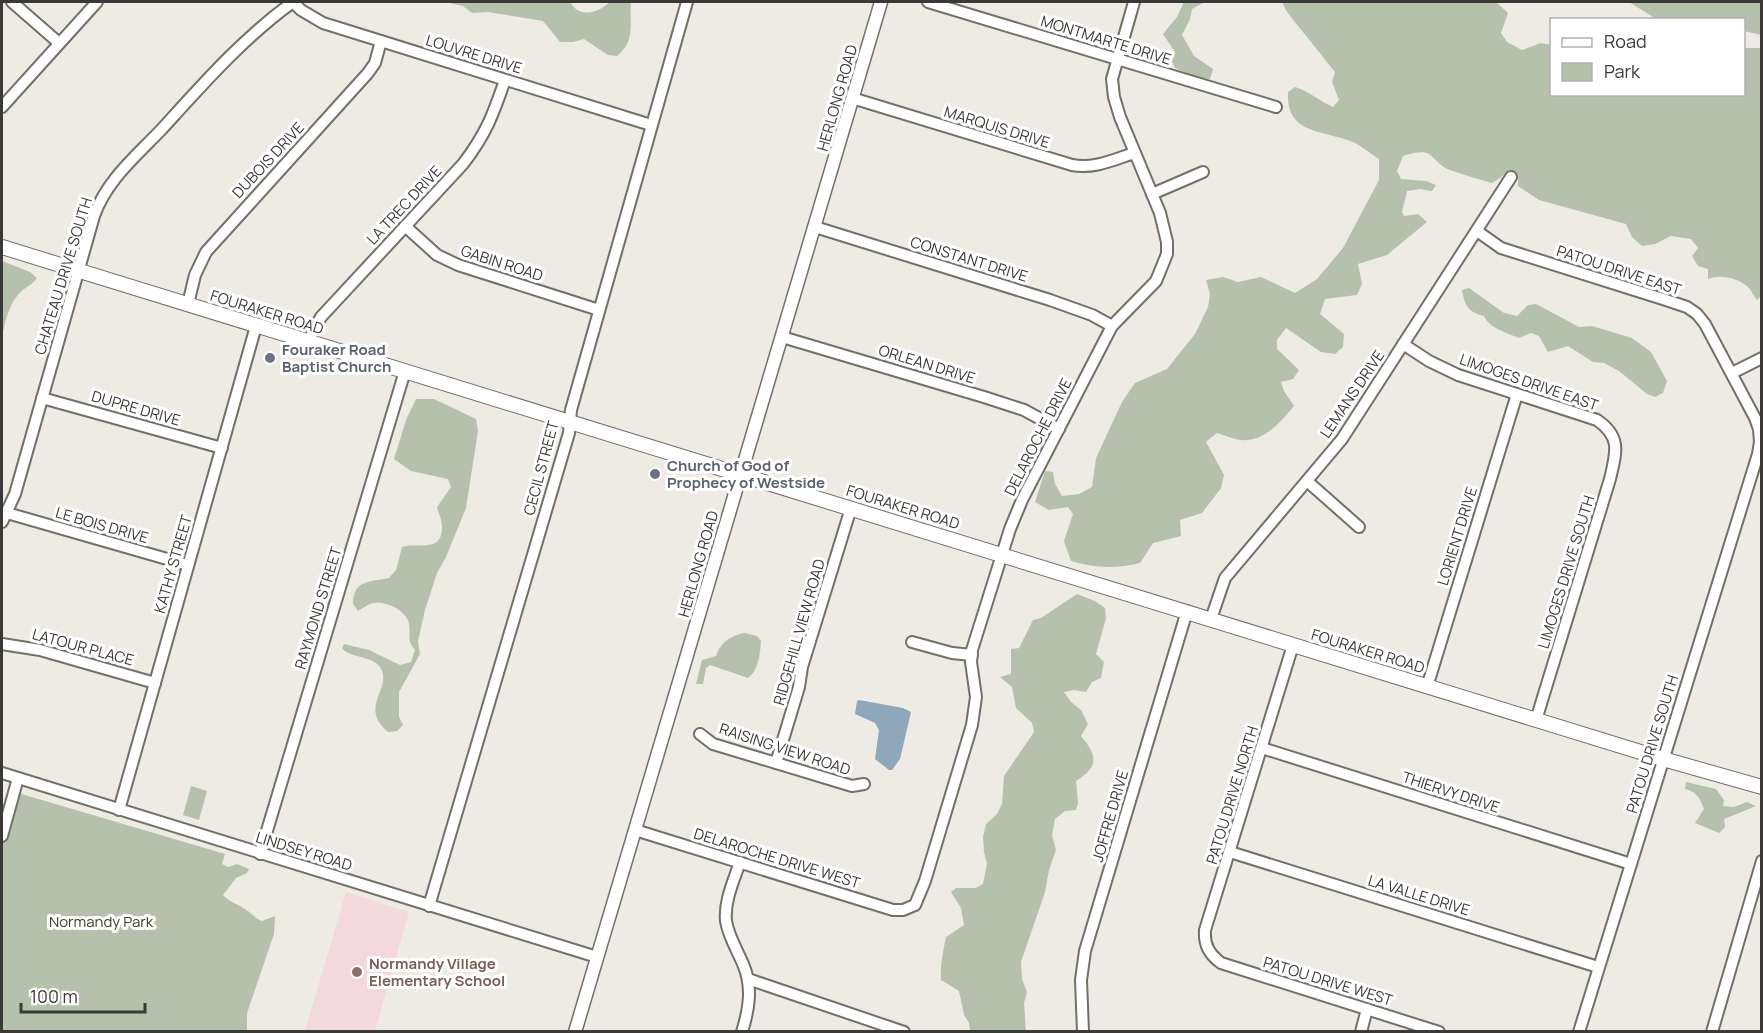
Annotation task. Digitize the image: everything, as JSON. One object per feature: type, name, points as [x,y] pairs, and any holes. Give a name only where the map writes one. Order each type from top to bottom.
[{"type":"main road","name":"FOURAKER ROAD","points":[[2,247],[1187,611],[1427,687],[1761,787]]},
{"type":"street","points":[[12,2],[59,43]]},
{"type":"street","points":[[2,107],[97,2]]},
{"type":"street","name":"LOUVRE DRIVE","points":[[293,2],[301,10],[323,23],[651,125]]},
{"type":"street","name":"CHATEAU DRIVE SOUTH","points":[[4,517],[15,494],[96,210],[107,189],[241,44],[293,2]]},
{"type":"street","name":"CECIL STREET","points":[[429,906],[569,433],[571,410],[687,2]]},
{"type":"street","name":"HERLONG ROAD","points":[[575,1032],[881,2]]},
{"type":"street","name":"MONTMARTE DRIVE","points":[[928,2],[1276,106]]},
{"type":"street","name":"DELAROCHE DRIVE","points":[[911,908],[915,905],[925,882],[972,725],[976,696],[972,655],[1014,519],[1112,326],[1152,286],[1164,264],[1167,242],[1160,213],[1134,153],[1114,97],[1112,79],[1134,2]]},
{"type":"street","name":"DUBOIS DRIVE","points":[[188,304],[195,275],[206,252],[368,73],[375,63],[381,42]]},
{"type":"street","name":"LA TREC DRIVE","points":[[310,342],[321,317],[463,164],[481,140],[492,118],[505,80]]},
{"type":"street","name":"MARQUIS DRIVE","points":[[852,98],[1072,165],[1099,165],[1134,153]]},
{"type":"street","points":[[1152,194],[1203,172]]},
{"type":"street","name":"LEMANS DRIVE","points":[[1211,619],[1225,578],[1342,439],[1511,177]]},
{"type":"street","name":"GABIN ROAD","points":[[405,226],[437,255],[459,266],[599,309]]},
{"type":"street","name":"CONSTANT DRIVE","points":[[815,227],[1050,300],[1092,315],[1112,326]]},
{"type":"street","name":"PATOU DRIVE EAST","points":[[1477,231],[1501,248],[1687,307],[1696,314],[1705,324],[1732,373],[1759,429],[1760,442],[1754,465]]},
{"type":"street","name":"KATHY STREET","points":[[119,810],[256,326]]},
{"type":"street","name":"ORLEAN DRIVE","points":[[782,337],[1024,410],[1059,429]]},
{"type":"street","name":"LIMOGES DRIVE EAST","points":[[1403,344],[1429,361],[1458,375],[1597,420],[1611,433]]},
{"type":"street","points":[[1732,373],[1761,358]]},
{"type":"street","name":"RAYMOND STREET","points":[[260,854],[405,371]]},
{"type":"street","name":"LORIENT DRIVE","points":[[1427,687],[1517,394]]},
{"type":"street","name":"DUPRE DRIVE","points":[[42,398],[222,448]]},
{"type":"street","name":"LIMOGES DRIVE SOUTH","points":[[1536,720],[1610,479],[1616,450],[1611,433]]},
{"type":"street","name":"PATOU DRIVE SOUTH","points":[[1579,1032],[1754,465]]},
{"type":"street","points":[[1306,481],[1359,527]]},
{"type":"street","name":"RIDGEHILL VIEW ROAD","points":[[776,763],[799,687],[802,667],[851,508]]},
{"type":"street","name":"LE BOIS DRIVE","points":[[4,517],[188,565]]},
{"type":"street","name":"JOFFRE DRIVE","points":[[1083,1032],[1081,980],[1084,951],[1187,611]]},
{"type":"street","points":[[912,642],[952,653],[972,655]]},
{"type":"street","name":"LATOUR PLACE","points":[[2,644],[40,650],[155,683]]},
{"type":"street","name":"PATOU DRIVE NORTH","points":[[1210,954],[1205,941],[1205,930],[1293,645]]},
{"type":"street","name":"RAISING VIEW ROAD","points":[[700,734],[713,744],[852,786],[864,784]]},
{"type":"street","name":"THIERVY DRIVE","points":[[1262,748],[1631,864]]},
{"type":"street","name":"LINDSEY ROAD","points":[[2,773],[597,957]]},
{"type":"street","points":[[2,836],[18,778]]},
{"type":"street","name":"DELAROCHE DRIVE WEST","points":[[635,830],[893,910],[911,908]]},
{"type":"street","name":"LA VALLE DRIVE","points":[[1230,852],[1598,967]]},
{"type":"street","points":[[1712,1032],[1761,861]]},
{"type":"street","points":[[740,862],[726,906],[726,920],[748,979],[749,1006],[742,1032]]},
{"type":"street","name":"PATOU DRIVE WEST","points":[[1210,954],[1221,963],[1439,1032]]},
{"type":"street","points":[[748,979],[904,1032]]},
{"type":"street","points":[[1361,1032],[1367,1009]]},
{"type":"shaded area","name":"Normandy Village Elementary School","points":[[346,892],[409,912],[375,1031],[305,1031]]},
{"type":"green space","points":[[445,2],[570,2],[579,11],[589,12],[600,9],[610,2],[631,2],[629,38],[617,56],[608,55],[584,39],[560,42],[543,21],[488,12],[472,13],[463,6]]},
{"type":"green space","points":[[1184,2],[1205,2],[1192,9],[1182,35],[1194,56],[1213,69],[1210,79],[1196,77],[1175,68],[1172,61],[1175,52],[1163,34],[1177,17]]},
{"type":"green space","points":[[1282,2],[1496,2],[1508,13],[1501,33],[1507,42],[1522,50],[1541,43],[1550,45],[1550,96],[1745,96],[1745,48],[1761,48],[1762,295],[1757,300],[1748,287],[1734,279],[1718,277],[1708,279],[1708,269],[1698,266],[1692,256],[1698,248],[1691,239],[1671,236],[1655,244],[1642,246],[1632,237],[1626,224],[1539,200],[1518,186],[1518,176],[1509,170],[1492,183],[1450,170],[1427,153],[1403,156],[1397,171],[1401,179],[1426,181],[1436,185],[1432,191],[1420,189],[1407,191],[1402,212],[1404,216],[1418,214],[1427,222],[1387,255],[1358,264],[1362,284],[1357,295],[1325,299],[1320,314],[1344,334],[1343,347],[1335,354],[1321,352],[1286,328],[1277,340],[1277,349],[1299,370],[1293,379],[1281,382],[1294,406],[1277,425],[1257,438],[1240,440],[1217,433],[1206,442],[1224,475],[1221,488],[1202,513],[1180,520],[1181,536],[1153,543],[1140,563],[1106,567],[1071,561],[1064,541],[1073,514],[1068,507],[1049,510],[1035,502],[1045,471],[1053,472],[1055,484],[1062,496],[1079,494],[1092,487],[1096,458],[1122,402],[1135,383],[1167,369],[1195,334],[1208,307],[1210,294],[1206,280],[1223,277],[1238,282],[1261,277],[1295,293],[1317,279],[1343,248],[1379,180],[1379,159],[1355,143],[1310,129],[1294,117],[1289,107],[1288,92],[1295,87],[1333,107],[1339,100],[1332,82],[1335,72],[1287,12]]},
{"type":"green space","points":[[1629,2],[1761,2],[1761,35],[1745,31],[1745,18],[1653,17]]},
{"type":"green space","points":[[2,261],[30,272],[37,278],[14,300],[8,312],[2,338]]},
{"type":"green space","points":[[1469,288],[1504,313],[1517,316],[1528,305],[1536,304],[1579,327],[1592,326],[1632,338],[1651,352],[1667,381],[1663,393],[1655,397],[1647,394],[1619,371],[1604,363],[1593,362],[1568,346],[1548,352],[1539,336],[1531,333],[1519,338],[1499,330],[1484,316],[1468,307],[1462,290]]},
{"type":"green space","points":[[416,399],[434,399],[476,419],[478,431],[466,508],[437,573],[425,610],[418,641],[420,654],[399,692],[399,717],[403,725],[397,731],[388,732],[380,723],[375,707],[382,685],[382,671],[369,659],[346,652],[342,648],[344,644],[369,650],[400,665],[411,662],[415,650],[410,640],[409,624],[401,611],[391,605],[380,603],[371,604],[358,611],[353,604],[356,590],[360,586],[370,581],[389,578],[396,570],[402,547],[434,544],[441,535],[442,523],[437,507],[451,487],[448,479],[411,471],[394,459],[406,420]]},
{"type":"green space","points":[[1077,594],[1105,608],[1106,618],[1096,654],[1104,662],[1101,678],[1092,682],[1086,692],[1074,690],[1064,692],[1081,710],[1088,724],[1081,736],[1093,755],[1092,765],[1084,776],[1076,781],[1078,803],[1076,810],[1065,811],[1055,819],[1052,835],[1056,850],[1045,892],[1021,962],[1022,979],[1027,992],[1024,1003],[1026,1031],[970,1031],[959,991],[941,980],[941,964],[946,937],[964,925],[961,908],[951,892],[956,888],[976,888],[983,884],[987,864],[983,837],[986,824],[997,814],[1002,804],[1004,776],[1034,732],[1032,723],[1016,708],[1012,687],[1000,677],[1011,674],[1011,649],[1019,648],[1033,620],[1041,618]]},
{"type":"green space","points":[[744,633],[757,636],[761,641],[758,661],[752,675],[748,678],[710,665],[706,668],[703,684],[696,684],[702,660],[716,656],[726,641]]},
{"type":"green space","points":[[1686,782],[1716,789],[1724,800],[1723,806],[1734,807],[1747,802],[1756,806],[1724,819],[1725,827],[1719,833],[1695,823],[1704,809],[1697,796],[1685,789]]},
{"type":"green space","points":[[191,786],[207,791],[199,820],[183,815]]},
{"type":"green space","name":"Normandy Park","points":[[8,790],[225,854],[222,864],[228,867],[237,864],[249,869],[247,873],[236,878],[223,895],[262,921],[275,916],[274,934],[247,1013],[247,1031],[2,1032],[2,811]]},
{"type":"water","points":[[859,700],[903,708],[911,712],[900,759],[892,770],[875,759],[879,730],[875,723],[855,714]]},
{"type":"place","name":"Fouraker Road Baptist Church","points":[[270,358]]},
{"type":"place","name":"Church of God of Prophecy of Westside","points":[[655,474]]},
{"type":"place","name":"Normandy Village Elementary School","points":[[357,972]]}]
